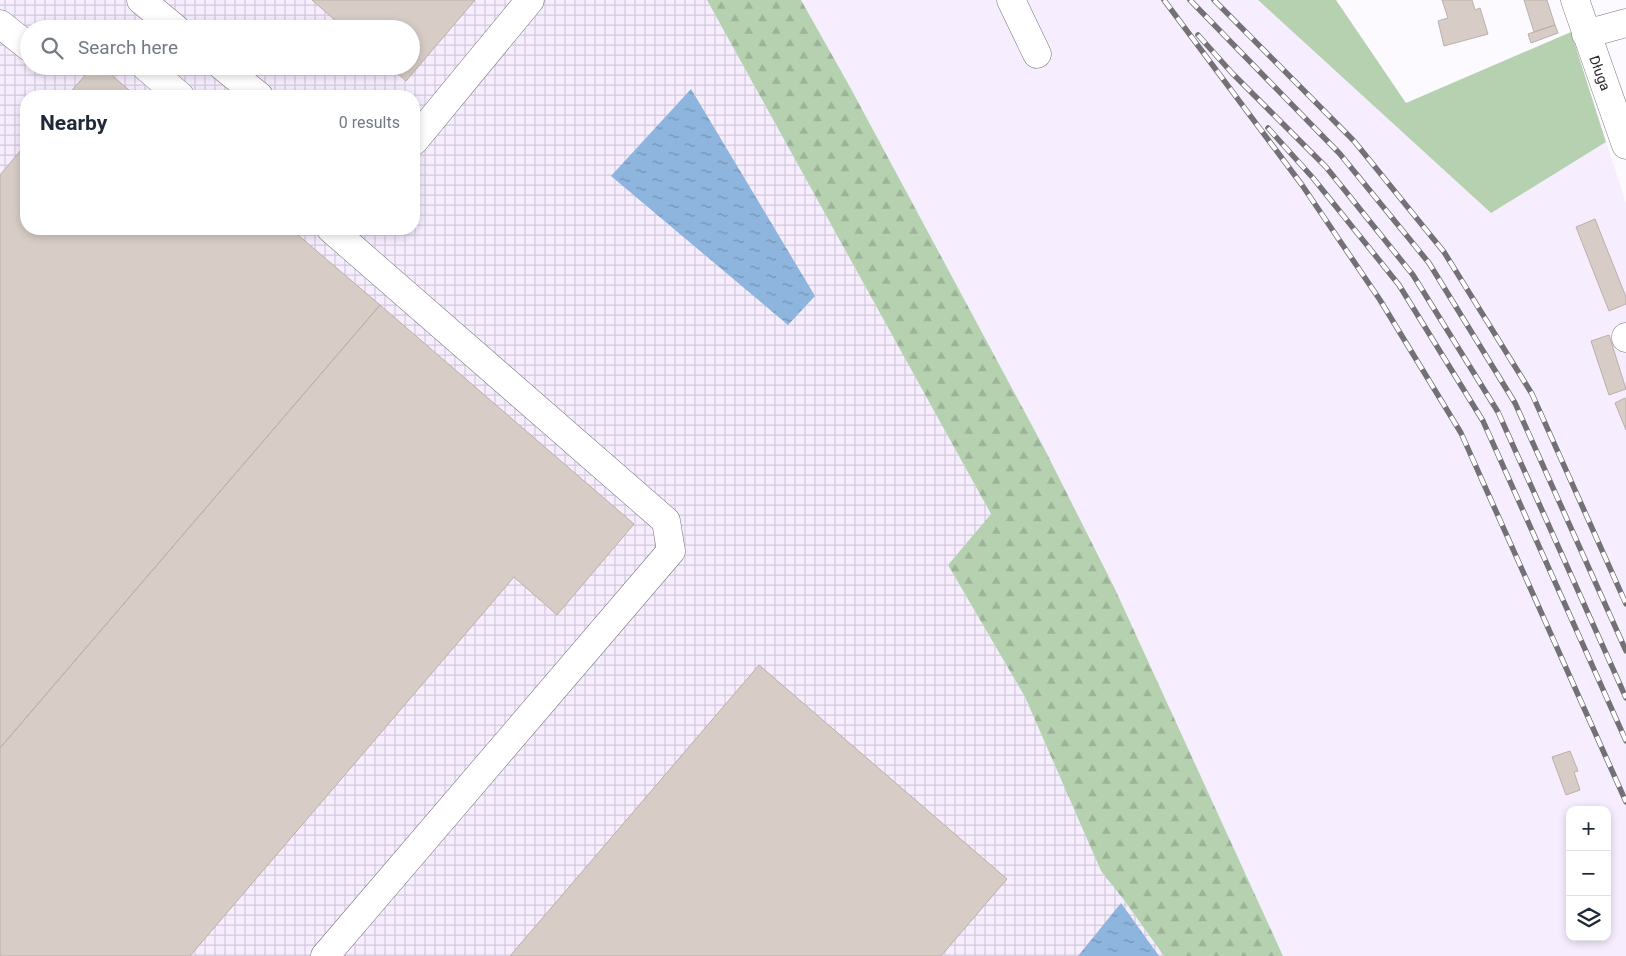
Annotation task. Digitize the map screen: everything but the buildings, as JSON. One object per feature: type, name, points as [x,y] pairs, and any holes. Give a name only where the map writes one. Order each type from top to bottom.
[{"type":"street","points":[[141,0],[165,20]]},
{"type":"street","points":[[420,135],[530,0]]},
{"type":"street","points":[[1011,0],[1037,54]]},
{"type":"street","name":"Długa","points":[[1575,0],[1626,146]]},
{"type":"street","points":[[1586,34],[1626,23]]},
{"type":"street","points":[[0,24],[20,40]]},
{"type":"street","points":[[156,75],[173,90]]},
{"type":"street","points":[[233,75],[251,90]]},
{"type":"street","points":[[325,956],[670,551],[666,521],[339,235]]},
{"type":"shaded area","points":[[0,0],[707,0],[991,514],[948,565],[1025,697],[1101,871],[1164,956],[0,956]]},
{"type":"shaded area","points":[[801,0],[1258,0],[1491,213],[1606,142],[1626,203],[1626,956],[1283,956],[1115,589],[1043,446],[850,87]]},
{"type":"green space","points":[[707,0],[801,0],[850,87],[1043,446],[1115,589],[1283,956],[1164,956],[1101,871],[1025,697],[948,565],[991,514]]},
{"type":"green space","points":[[1258,0],[1336,0],[1406,103],[1571,32],[1606,142],[1491,213]]},
{"type":"water","points":[[691,89],[815,296],[788,325],[611,176]]},
{"type":"water","points":[[1121,903],[1159,956],[1078,956]]},
{"type":"railway","points":[[1164,0],[1302,185],[1380,300],[1461,433],[1626,802]]},
{"type":"railway","points":[[1190,0],[1340,154],[1429,263],[1515,403],[1626,651]]},
{"type":"railway","points":[[1214,0],[1354,141],[1444,252],[1532,394],[1626,604]]},
{"type":"railway","points":[[1198,35],[1232,73],[1326,167],[1413,275],[1498,412],[1626,698]]},
{"type":"railway","points":[[1268,128],[1313,178],[1399,285],[1483,421],[1626,741]]}]
